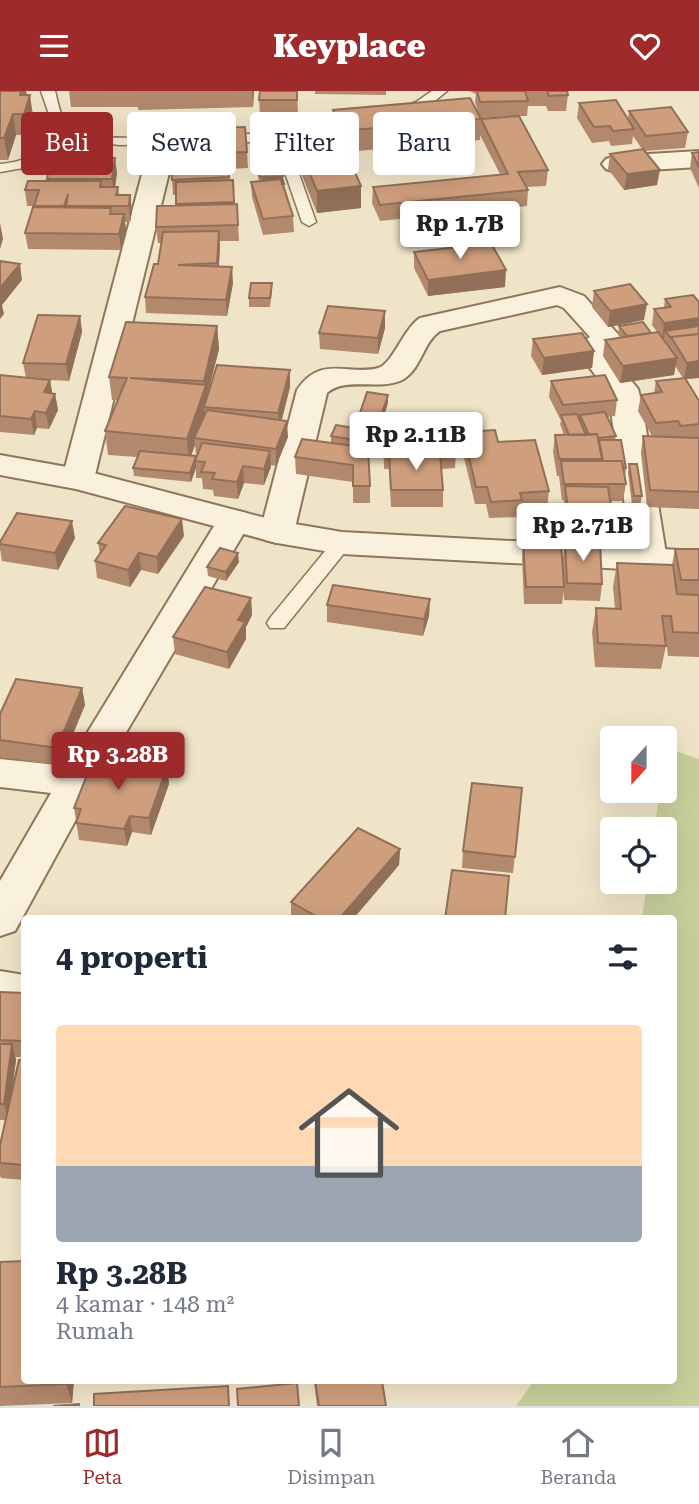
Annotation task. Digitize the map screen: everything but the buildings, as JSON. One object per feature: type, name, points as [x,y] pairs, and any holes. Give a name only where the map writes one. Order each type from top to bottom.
[{"type":"street","points":[[615,164],[699,159]]},
{"type":"street","points":[[78,479],[174,175]]},
{"type":"street","points":[[276,532],[312,390],[318,384],[337,376],[373,376],[394,372],[400,367],[415,334],[430,324],[560,296],[574,302],[608,340],[595,346],[593,353],[623,389],[625,396],[650,560]]},
{"type":"street","points":[[0,465],[78,479],[276,532],[342,543],[699,562]]},
{"type":"street","points":[[0,919],[14,868],[77,782],[234,521]]},
{"type":"street","points":[[0,773],[77,782]]},
{"type":"street","points":[[0,989],[21,992]]},
{"type":"lane","points":[[48,91],[56,112]]},
{"type":"lane","points":[[393,112],[421,104],[440,91]]},
{"type":"lane","points":[[0,168],[21,167]]},
{"type":"lane","points":[[292,175],[309,222]]},
{"type":"lane","points":[[277,623],[342,543]]},
{"type":"green space","points":[[677,752],[699,759],[699,1406],[516,1406],[532,1384],[677,1384],[677,915],[643,915],[645,894],[677,894],[677,817],[656,817],[658,803],[677,803]]}]
